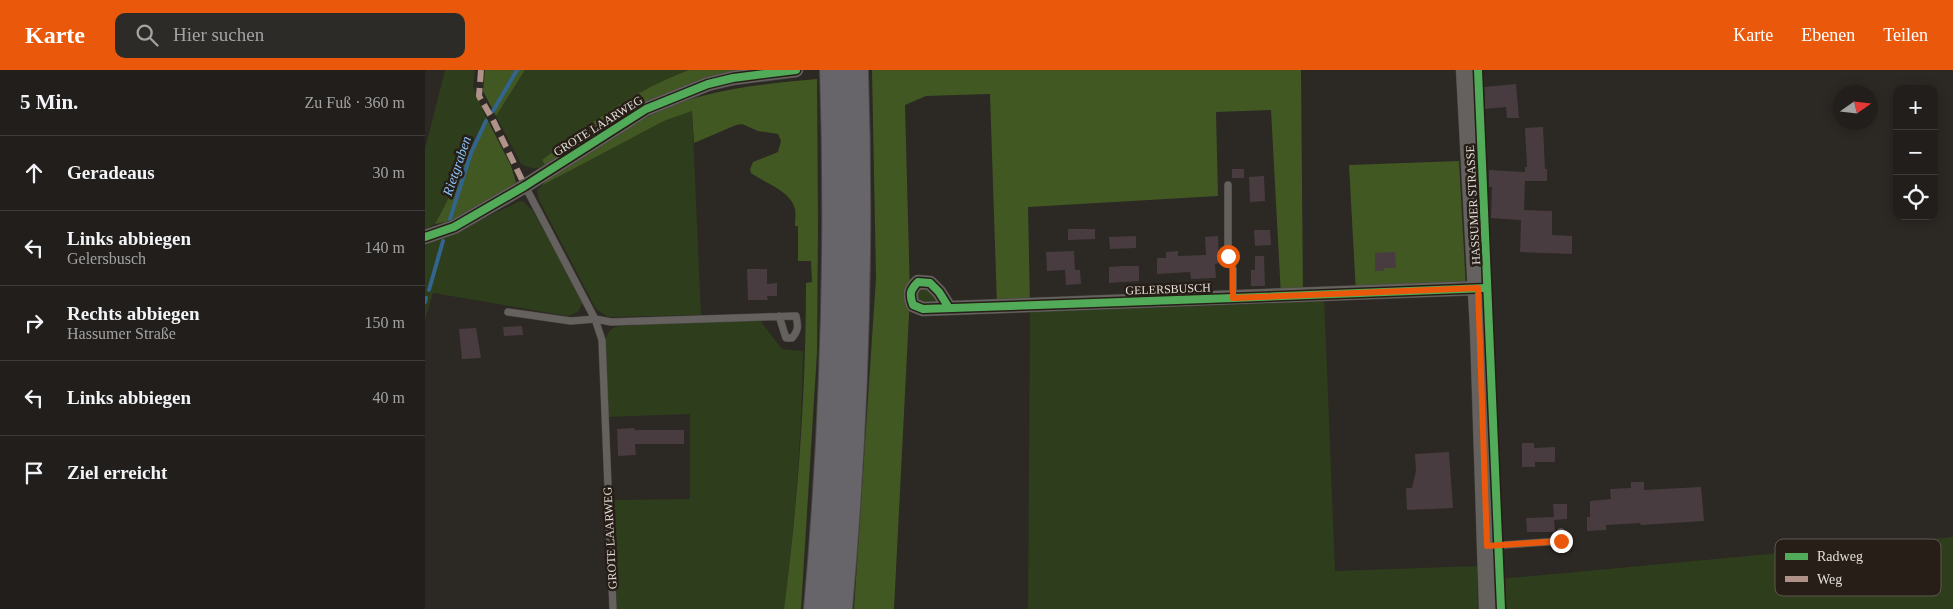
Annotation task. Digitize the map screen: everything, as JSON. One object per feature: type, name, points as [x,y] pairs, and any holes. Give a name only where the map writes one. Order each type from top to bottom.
[{"type":"highway","points":[[817,609],[827,478],[834,324],[833,70]]},
{"type":"highway","points":[[839,609],[849,482],[856,334],[857,201],[855,70]]},
{"type":"street","name":"GROTE LAARWEG","points":[[425,237],[454,227],[525,186],[618,125],[646,109],[708,84],[733,78],[796,70]]},
{"type":"street","name":"HASSUMER STRASSE","points":[[1466,70],[1478,288],[1489,609]]},
{"type":"street","name":"GELERSBUSCH","points":[[949,308],[1478,288]]},
{"type":"lane","points":[[1228,185],[1228,256],[1233,269],[1233,298]]},
{"type":"lane","name":"GROTE LAARWEG","points":[[525,186],[595,319],[602,340],[613,609]]},
{"type":"lane","points":[[508,312],[571,321],[595,319],[611,322],[779,316]]},
{"type":"lane","points":[[1487,546],[1561,541],[1561,532]]},
{"type":"green space","points":[[445,70],[475,70],[473,87],[486,117],[467,153],[445,208],[435,224],[425,229],[425,149]]},
{"type":"green space","points":[[485,70],[525,70],[496,116],[483,91]]},
{"type":"green space","points":[[525,70],[689,70],[649,88],[612,109],[542,160],[546,167],[536,168],[521,164],[496,116]]},
{"type":"green space","points":[[689,70],[744,70],[690,84],[640,106],[592,135],[546,167],[542,160],[594,121],[630,98]]},
{"type":"green space","points":[[872,70],[1301,70],[1303,296],[1281,296],[1271,110],[1216,112],[1218,196],[1028,207],[1030,305],[997,306],[990,94],[926,96],[905,105],[910,295],[894,609],[854,609],[876,278]]},
{"type":"green space","points":[[817,79],[817,352],[801,609],[784,609],[800,446],[805,365],[806,283],[812,282],[811,261],[798,261],[798,226],[795,226],[793,203],[783,192],[751,173],[750,169],[753,162],[778,152],[781,141],[778,134],[758,131],[742,124],[694,143],[692,111],[664,121],[541,186],[551,176],[632,125],[685,101],[734,89]]},
{"type":"green space","points":[[692,111],[701,315],[608,317],[596,309],[539,200],[537,191],[541,186],[664,121]]},
{"type":"green space","points":[[486,117],[511,166],[516,182],[511,187],[456,220],[435,224],[449,198]]},
{"type":"green space","points":[[1459,161],[1466,289],[1356,293],[1349,165]]},
{"type":"green space","points":[[520,201],[524,202],[533,211],[583,302],[578,312],[568,316],[433,293],[425,320],[425,244],[449,235]]},
{"type":"green space","points":[[918,282],[945,301],[923,309],[911,290]]},
{"type":"green space","points":[[1324,295],[1335,571],[1477,566],[1478,609],[1028,609],[1030,305]]},
{"type":"green space","points":[[759,319],[782,349],[803,351],[797,480],[784,609],[617,609],[611,500],[690,499],[690,414],[608,417],[605,342],[608,334],[613,328],[619,326]]},
{"type":"green space","points":[[1953,537],[1953,609],[1501,609],[1500,579],[1775,554],[1775,596],[1941,596],[1941,539],[1931,539]]},
{"type":"building","points":[[1516,84],[1519,118],[1507,118],[1506,107],[1485,109],[1484,87]]},
{"type":"building","points":[[1543,127],[1547,181],[1525,181],[1524,210],[1552,211],[1552,235],[1572,236],[1572,254],[1520,252],[1521,220],[1491,218],[1492,187],[1489,187],[1489,170],[1525,172],[1525,167],[1527,167],[1525,128]]},
{"type":"building","points":[[1232,169],[1244,169],[1244,178],[1232,178]]},
{"type":"building","points":[[1264,176],[1265,201],[1250,202],[1249,177]]},
{"type":"building","points":[[1068,229],[1095,229],[1095,239],[1068,240]]},
{"type":"building","points":[[1254,230],[1270,230],[1271,245],[1255,246]]},
{"type":"building","points":[[1136,236],[1136,248],[1110,249],[1109,237]]},
{"type":"building","points":[[1218,236],[1219,263],[1215,264],[1216,278],[1191,279],[1190,272],[1157,274],[1157,258],[1166,258],[1166,252],[1178,251],[1178,256],[1206,255],[1205,237]]},
{"type":"building","points":[[1074,251],[1075,270],[1080,270],[1081,284],[1066,285],[1065,270],[1047,271],[1046,252]]},
{"type":"building","points":[[1395,252],[1396,268],[1384,268],[1384,271],[1375,271],[1375,253]]},
{"type":"building","points":[[1255,256],[1264,256],[1265,286],[1251,286],[1251,270],[1255,270]]},
{"type":"building","points":[[1139,266],[1139,281],[1109,283],[1109,267]]},
{"type":"building","points":[[747,269],[767,269],[767,284],[777,283],[777,296],[767,296],[768,300],[748,300]]},
{"type":"building","points":[[522,326],[523,335],[504,336],[503,327]]},
{"type":"building","points":[[476,328],[481,358],[462,359],[459,329]]},
{"type":"building","points":[[634,428],[635,430],[684,430],[684,444],[635,444],[636,455],[618,456],[617,429]]},
{"type":"building","points":[[1522,443],[1534,443],[1534,448],[1555,447],[1555,462],[1535,462],[1535,467],[1522,467]]},
{"type":"building","points":[[1449,452],[1453,508],[1407,510],[1406,488],[1412,488],[1416,471],[1415,454]]},
{"type":"building","points":[[1631,482],[1644,482],[1644,490],[1701,487],[1704,521],[1606,525],[1606,530],[1587,531],[1587,517],[1590,517],[1590,501],[1611,499],[1610,489],[1631,488]]},
{"type":"building","points":[[1553,504],[1567,504],[1567,519],[1554,520],[1555,532],[1527,532],[1526,518],[1554,517]]},
{"type":"waterway","name":"Rietgraben","points":[[493,111],[517,70]]},
{"type":"waterway","name":"Rietgraben","points":[[450,219],[471,153],[486,121]]},
{"type":"waterway","name":"Rietgraben","points":[[429,290],[443,241]]},
{"type":"waterway","name":"Rietgraben","points":[[425,302],[426,298]]},
{"type":"marked path","points":[[481,70],[479,96],[493,120],[525,186]]},
{"type":"cycle path","points":[[425,237],[454,227],[525,186],[646,109],[708,84],[733,78],[796,70]]},
{"type":"cycle path","points":[[1478,70],[1501,609]]},
{"type":"cycle path","points":[[949,308],[939,292],[930,283],[918,282],[913,287],[911,295],[913,305],[923,309],[1487,288]]},
{"type":"route","points":[[1228,256],[1233,269],[1233,298],[1478,288],[1487,546],[1561,541]]}]
